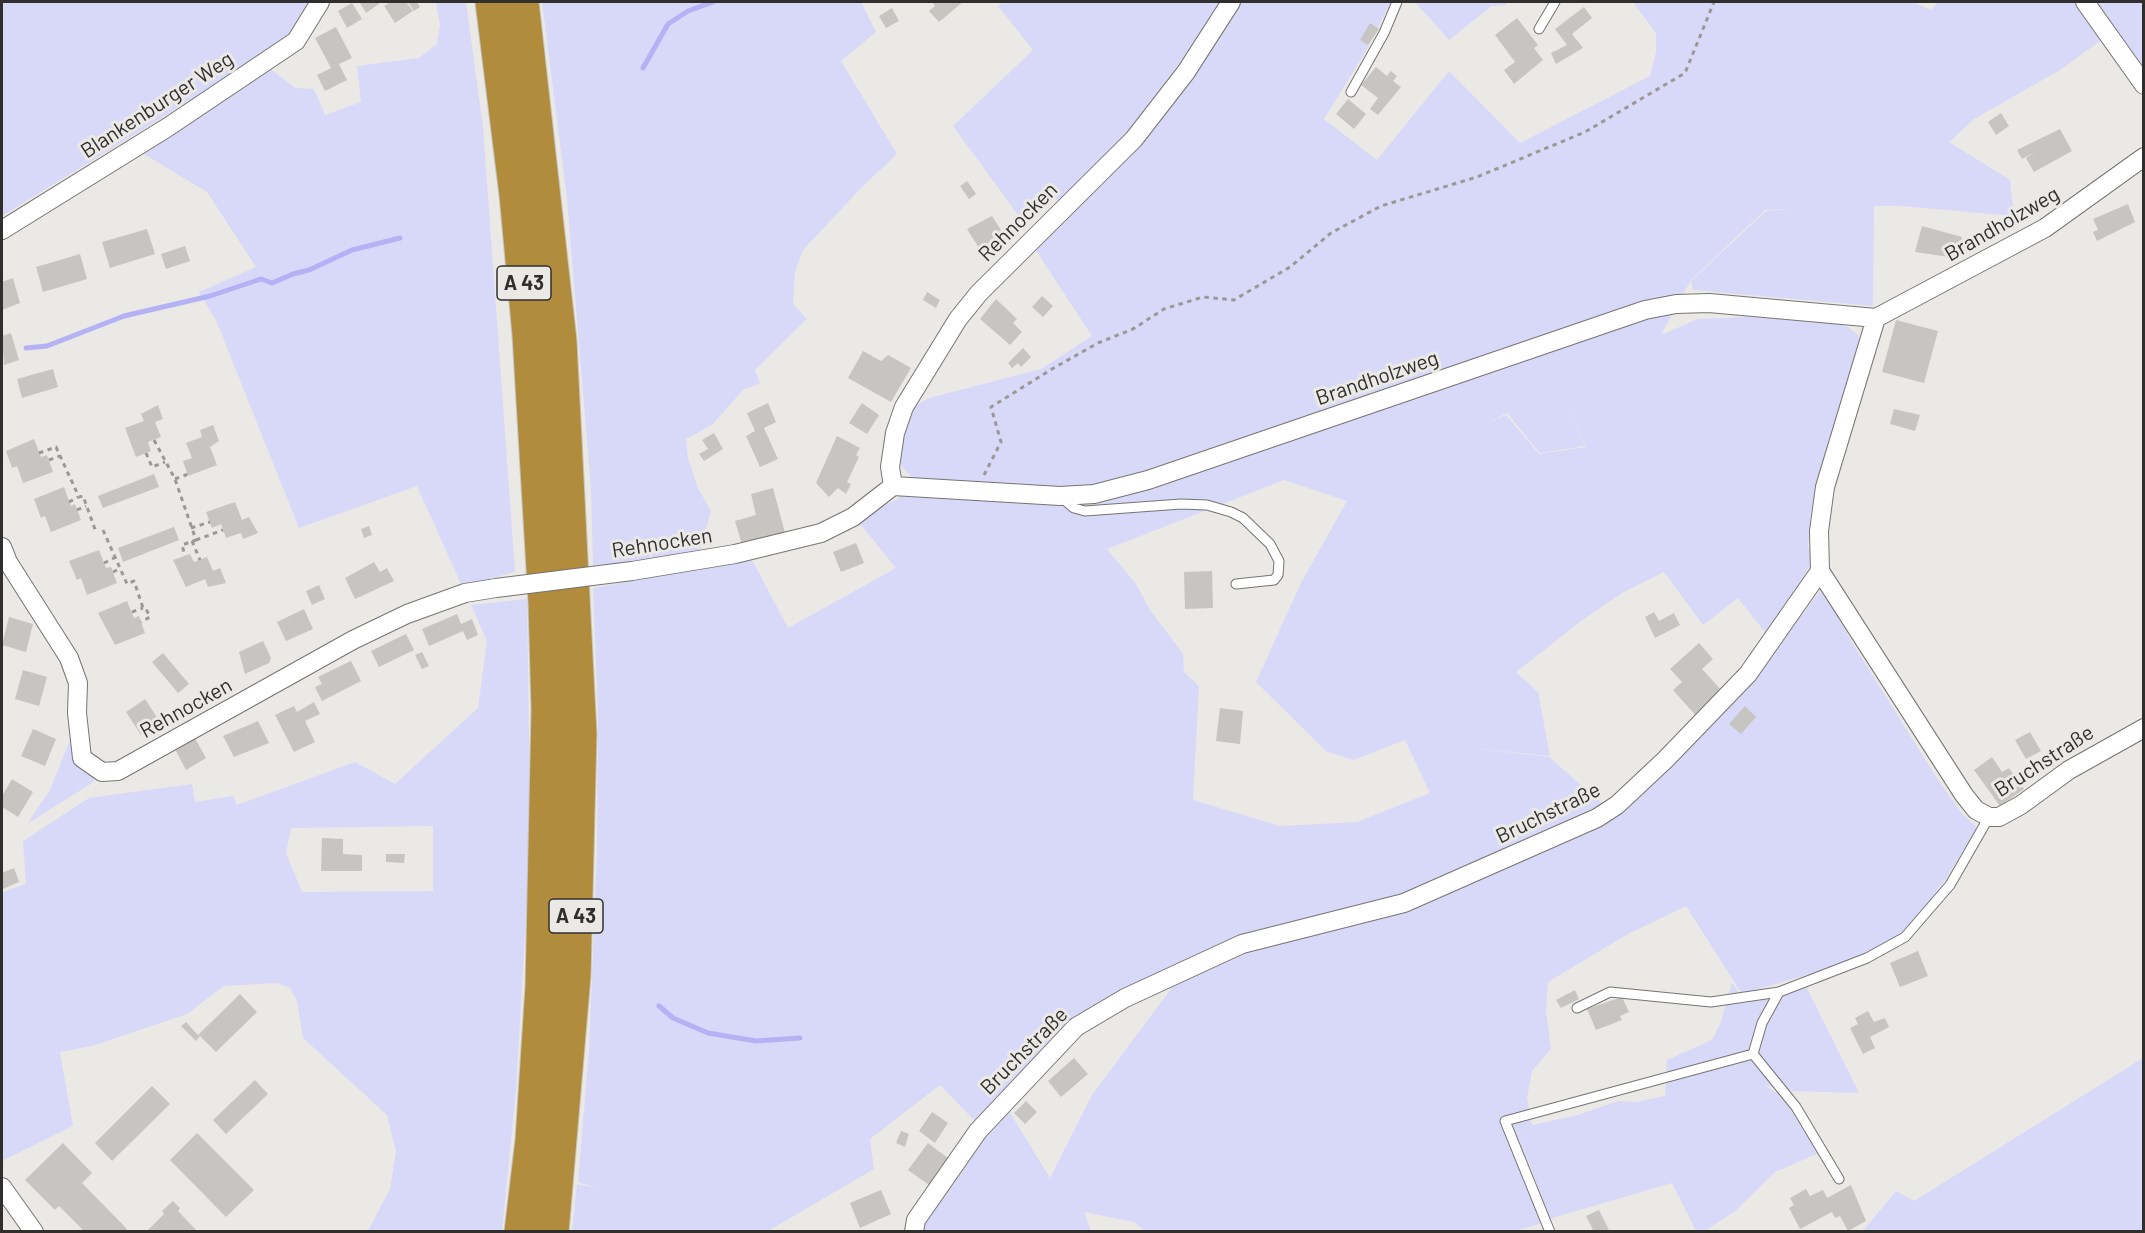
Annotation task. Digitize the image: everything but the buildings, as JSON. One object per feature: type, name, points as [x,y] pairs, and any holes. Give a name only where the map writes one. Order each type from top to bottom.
[{"type":"highway","name":"A 43","points":[[492,2],[516,195],[529,335],[544,565],[547,674],[542,986],[532,1140],[521,1232]]},
{"type":"highway","name":"A 43","points":[[522,2],[560,341],[580,734],[574,976],[552,1232]]},
{"type":"street","name":"Blankenburger Weg","points":[[2,230],[168,127],[296,41],[320,2]]},
{"type":"street","name":"Rehnocken","points":[[4,559],[69,658],[78,683],[77,713],[82,758],[102,772],[118,771],[353,640],[407,614],[465,593],[633,571],[735,554],[821,533],[853,517],[893,486],[890,467],[895,433],[904,407],[958,319],[979,293],[1134,139],[1186,72],[1232,2]]},
{"type":"street","points":[[2085,2],[2144,85]]},
{"type":"street","name":"Brandholzweg","points":[[893,486],[1060,496],[1094,494],[1148,480],[1645,310],[1676,304],[1710,303],[1876,318],[2045,228],[2144,156]]},
{"type":"street","points":[[1820,571],[1819,531],[1825,487],[1876,318]]},
{"type":"street","name":"Bruchstraße","points":[[914,1232],[916,1220],[978,1131],[1076,1027],[1125,998],[1242,944],[1404,903],[1597,819],[1617,805],[1666,759],[1748,674],[1820,571],[1964,795],[1976,810],[1989,817],[1999,817],[2021,805],[2069,770],[2144,728]]},
{"type":"street","points":[[2,1187],[34,1232]]},
{"type":"lane","points":[[1351,92],[1384,33],[1397,2]]},
{"type":"lane","points":[[1539,29],[1555,2]]},
{"type":"lane","points":[[1060,496],[1074,508],[1085,511],[1190,504],[1207,505],[1231,512],[1243,518],[1270,544],[1279,561],[1278,575],[1274,580],[1236,584]]},
{"type":"lane","points":[[1577,1008],[1610,992],[1711,1002],[1779,992],[1868,958],[1905,937],[1950,885],[1989,817]]},
{"type":"lane","points":[[1753,1054],[1762,1023],[1779,992]]},
{"type":"lane","points":[[1753,1054],[1796,1107],[1839,1179]]},
{"type":"lane","points":[[1550,1232],[1505,1120],[1753,1054]]},
{"type":"path","points":[[976,490],[1001,442],[991,407],[1071,358],[1098,343],[1133,329],[1164,309],[1203,297],[1234,300],[1290,267],[1331,233],[1381,206],[1476,177],[1585,132],[1685,73],[1714,2]]},
{"type":"path","points":[[154,440],[176,479],[200,560]]},
{"type":"path","points":[[39,453],[57,447],[79,497]]},
{"type":"path","points":[[146,453],[152,467],[165,462]]},
{"type":"path","points":[[49,460],[60,456]]},
{"type":"path","points":[[176,479],[186,475],[186,470]]},
{"type":"path","points":[[69,502],[83,496],[96,532]]},
{"type":"path","points":[[77,510],[87,506]]},
{"type":"path","points":[[191,528],[210,522]]},
{"type":"path","points":[[103,530],[127,584],[134,581],[143,608],[147,609],[150,617],[141,622]]},
{"type":"path","points":[[185,556],[182,545],[223,530]]},
{"type":"path","points":[[104,563],[114,558]]},
{"type":"path","points":[[112,572],[121,568]]},
{"type":"path","points":[[132,612],[143,608]]},
{"type":"shaded area","points":[[2,2],[312,2],[290,39],[2,216]]},
{"type":"shaded area","points":[[436,2],[466,2],[483,127],[515,572],[462,586],[417,486],[299,528],[216,320],[199,292],[256,267],[207,192],[139,151],[268,67],[295,88],[314,89],[325,115],[361,102],[357,66],[419,58],[437,44],[440,25]]},
{"type":"shaded area","points":[[542,2],[861,2],[876,32],[841,61],[897,154],[861,188],[803,250],[795,272],[793,304],[807,319],[755,370],[760,384],[744,389],[712,425],[686,439],[688,458],[698,488],[711,511],[699,553],[653,559],[646,541],[651,559],[593,566],[591,489],[567,199]]},
{"type":"shaded area","points":[[1003,2],[1224,2],[1129,132],[1061,203],[1046,191],[1021,219],[953,126],[1033,50],[998,6]]},
{"type":"shaded area","points":[[1240,2],[1391,2],[1363,56],[1324,119],[1377,160],[1449,71],[1520,143],[1650,76],[1656,52],[1656,33],[1633,2],[1913,2],[1932,10],[1937,2],[2081,2],[2107,36],[2060,70],[1974,119],[1949,142],[2010,180],[2014,216],[1901,206],[1874,206],[1873,306],[1693,290],[1691,281],[1766,211],[1790,209],[1765,210],[1691,280],[1661,335],[1698,319],[1747,317],[1837,323],[1848,327],[1858,335],[1860,347],[1811,511],[1808,545],[1811,564],[1768,636],[1738,598],[1703,625],[1664,572],[1622,593],[1581,621],[1516,672],[1538,692],[1550,756],[1462,747],[1549,757],[1605,806],[1388,905],[1220,946],[1078,1016],[976,1122],[940,1085],[870,1139],[874,1169],[768,1231],[572,1232],[577,1184],[597,1188],[578,1182],[589,1051],[597,852],[598,713],[593,588],[751,558],[788,628],[896,568],[857,520],[899,498],[910,475],[901,466],[901,433],[911,408],[929,398],[1041,369],[1092,336],[1035,249],[1225,26]],"holes":[[[1557,380],[1586,447],[1539,454],[1506,415],[1483,425],[1507,413],[1540,453],[1585,446]],[[1284,480],[1347,501],[1301,583],[1256,682],[1326,751],[1353,760],[1405,740],[1430,793],[1357,822],[1280,826],[1193,800],[1199,686],[1184,672],[1183,654],[1150,610],[1136,584],[1107,549]]]},
{"type":"shaded area","points":[[1415,2],[1509,2],[1505,5],[1492,6],[1449,40]]},
{"type":"shaded area","points":[[2089,2],[2143,2],[2143,79]]},
{"type":"shaded area","points":[[1820,591],[1829,601],[1853,644],[1936,777],[1961,812],[1977,828],[1944,882],[1903,935],[1867,957],[1742,994],[1686,906],[1628,934],[1548,982],[1546,1010],[1551,1049],[1532,1071],[1527,1098],[1532,1125],[1578,1115],[1618,1101],[1636,1102],[1665,1096],[1667,1060],[1712,1040],[1721,1022],[1732,982],[1744,1002],[1807,988],[1859,1093],[1787,1091],[1764,1085],[1781,1095],[1819,1153],[1775,1172],[1735,1211],[1705,1231],[1696,1231],[1672,1183],[1549,1219],[1517,1128],[1548,1221],[1516,1231],[1146,1232],[1134,1222],[1084,1212],[1091,1231],[919,1232],[925,1215],[1006,1106],[1050,1178],[1092,1095],[1176,982],[1239,952],[1408,907],[1603,821],[1770,657]]},
{"type":"shaded area","points":[[527,599],[530,808],[526,915],[516,1090],[502,1231],[368,1231],[390,1189],[396,1151],[387,1115],[303,1038],[297,1001],[290,988],[277,983],[224,986],[187,1014],[92,1046],[60,1052],[73,1126],[2,1161],[2,892],[26,884],[23,841],[89,798],[192,784],[195,802],[233,796],[237,805],[355,762],[395,784],[478,708],[487,641],[471,605]],"holes":[[[433,826],[433,891],[302,892],[286,853],[291,828]]]},
{"type":"shaded area","points":[[74,730],[96,777],[92,783],[27,824],[50,790]]},
{"type":"shaded area","points":[[2143,1058],[2143,1231],[1863,1231],[1896,1191],[1914,1201]]},
{"type":"waterway","points":[[643,68],[668,24],[688,11],[713,2]]},
{"type":"waterway","points":[[26,348],[47,346],[124,316],[210,296],[261,279],[272,283],[309,270],[352,250],[400,238]]},
{"type":"waterway","points":[[659,1006],[673,1018],[708,1033],[756,1041],[800,1038]]}]
